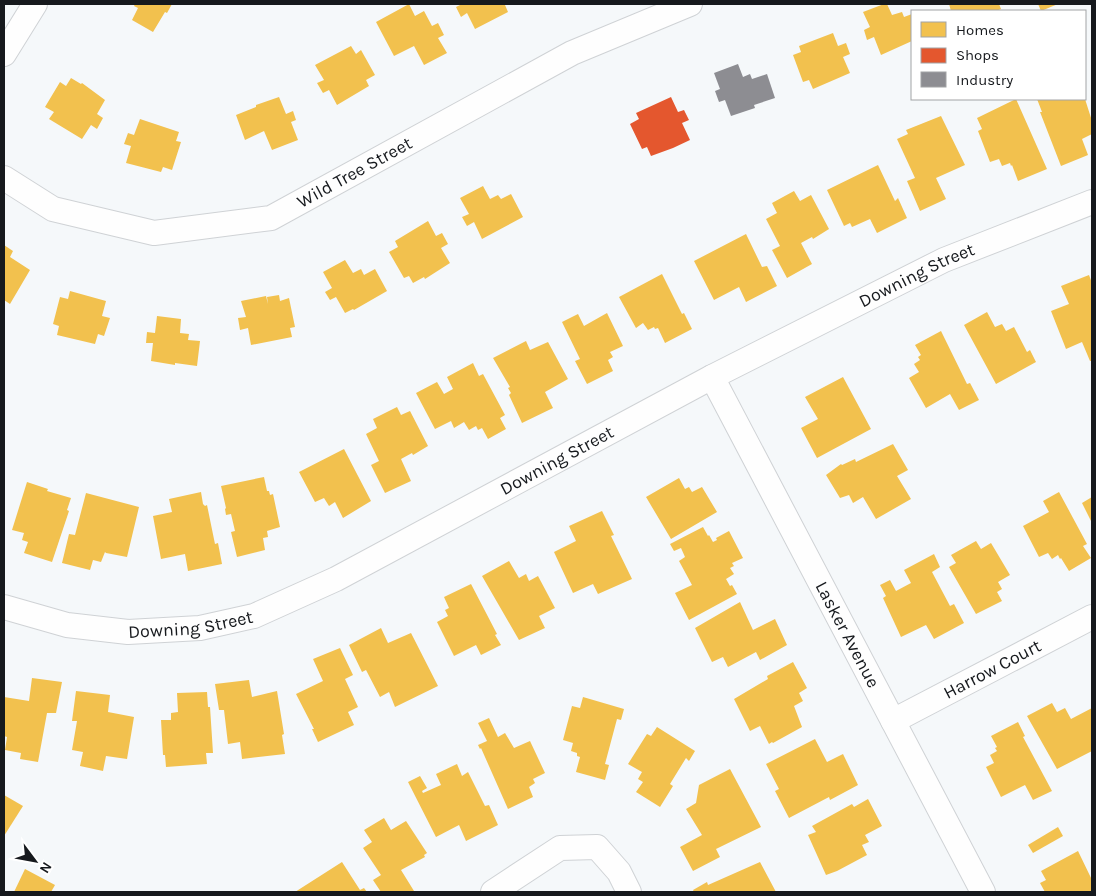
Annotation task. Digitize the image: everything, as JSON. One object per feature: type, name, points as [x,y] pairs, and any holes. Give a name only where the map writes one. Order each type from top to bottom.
[{"type":"street","points":[[4,54],[35,4]]},
{"type":"street","name":"Wild Tree Street","points":[[4,178],[53,209],[154,233],[271,218],[572,53],[690,4]]},
{"type":"street","name":"Downing Street","points":[[4,607],[67,625],[128,632],[200,628],[254,616],[336,579],[712,377],[944,260],[1092,202]]},
{"type":"street","name":"Lasker Avenue","points":[[712,377],[983,892]]},
{"type":"street","name":"Harrow Court","points":[[893,721],[1092,617]]},
{"type":"street","points":[[493,892],[560,848],[597,847],[620,872],[629,892]]},
{"type":"building: Homes","points":[[135,4],[172,4],[153,32],[132,20],[138,8],[134,6]]},
{"type":"building: Homes","points":[[409,4],[415,16],[424,11],[432,26],[438,23],[444,35],[438,38],[447,53],[424,65],[414,46],[394,56],[376,22]]},
{"type":"building: Homes","points":[[462,4],[508,4],[505,5],[508,12],[475,29],[467,13],[461,17],[456,7]]},
{"type":"building: Homes","points":[[887,4],[892,15],[902,12],[904,17],[911,14],[911,41],[881,55],[874,37],[867,40],[864,30],[870,27],[863,12]]},
{"type":"building: Homes","points":[[949,4],[999,4],[1001,9],[998,10],[951,10]]},
{"type":"building: Homes","points":[[1038,4],[1058,4],[1043,10],[1041,10]]},
{"type":"building: Homes","points":[[833,33],[838,46],[846,43],[850,54],[843,57],[850,73],[813,89],[809,80],[803,82],[793,55],[801,52],[799,46]]},
{"type":"building: Homes","points":[[351,46],[356,54],[361,50],[375,75],[366,80],[369,86],[337,105],[329,90],[323,93],[317,83],[324,80],[315,65]]},
{"type":"building: Homes","points":[[71,78],[82,83],[105,100],[97,114],[103,118],[97,129],[91,125],[82,139],[49,119],[54,112],[45,107],[60,82],[66,86]]},
{"type":"building: Homes","points":[[279,97],[286,114],[293,111],[296,120],[291,122],[298,140],[272,150],[264,131],[245,140],[236,115],[256,107],[256,105]]},
{"type":"building: Homes","points":[[1016,100],[1047,169],[1018,181],[1010,163],[1002,166],[999,159],[990,162],[978,131],[982,129],[977,118]]},
{"type":"building: Homes","points":[[1037,100],[1085,100],[1092,121],[1092,134],[1082,139],[1088,155],[1061,166],[1040,112],[1042,112]]},
{"type":"building: Homes","points":[[941,116],[965,165],[936,178],[946,199],[920,211],[907,181],[915,178],[897,139],[908,134],[906,130]]},
{"type":"building: Homes","points":[[140,119],[179,132],[176,141],[181,142],[172,170],[163,167],[161,172],[126,163],[131,146],[124,144],[128,133],[134,135]]},
{"type":"building: Homes","points":[[878,165],[895,201],[898,198],[907,218],[877,233],[870,219],[852,227],[850,223],[844,226],[827,190]]},
{"type":"building: Homes","points":[[483,186],[490,199],[498,195],[501,199],[511,194],[523,217],[482,239],[474,222],[467,226],[462,217],[469,214],[460,198]]},
{"type":"building: Homes","points":[[794,191],[800,201],[811,195],[829,229],[813,239],[812,237],[801,243],[812,264],[787,278],[772,250],[780,246],[766,219],[777,213],[772,203]]},
{"type":"building: Homes","points":[[428,221],[436,236],[442,233],[448,244],[441,248],[450,263],[425,279],[424,277],[413,283],[409,276],[404,278],[389,252],[398,247],[395,241]]},
{"type":"building: Homes","points":[[746,234],[762,267],[767,266],[777,286],[746,302],[739,287],[714,300],[694,261]]},
{"type":"building: Homes","points":[[4,245],[13,251],[10,257],[30,270],[10,304],[4,300]]},
{"type":"building: Homes","points":[[345,260],[353,273],[361,269],[364,275],[375,269],[387,291],[354,310],[345,313],[336,297],[330,300],[325,292],[332,288],[323,272]]},
{"type":"building: Homes","points":[[662,274],[682,314],[684,313],[692,329],[665,343],[658,328],[655,329],[654,327],[648,330],[643,323],[636,328],[619,297]]},
{"type":"building: Homes","points":[[1089,275],[1092,283],[1092,361],[1090,361],[1082,342],[1066,349],[1051,311],[1069,304],[1061,286]]},
{"type":"building: Homes","points":[[70,291],[106,301],[102,316],[110,318],[104,336],[98,334],[95,344],[57,335],[59,326],[53,324],[60,297],[68,299]]},
{"type":"building: Homes","points":[[279,295],[280,301],[289,298],[295,327],[290,328],[292,337],[251,345],[248,328],[240,330],[238,318],[246,317],[241,301],[266,296],[268,304],[267,297]]},
{"type":"building: Homes","points":[[987,312],[995,327],[1002,324],[1006,331],[1014,327],[1027,352],[1030,350],[1036,362],[996,384],[964,325]]},
{"type":"building: Homes","points":[[607,313],[623,346],[610,352],[613,357],[608,360],[613,371],[587,384],[575,361],[580,359],[562,322],[578,314],[584,326]]},
{"type":"building: Homes","points":[[157,316],[181,319],[180,333],[189,334],[188,340],[200,341],[197,366],[151,361],[153,343],[146,343],[147,332],[155,333]]},
{"type":"building: Homes","points":[[941,331],[967,384],[970,383],[979,400],[959,410],[950,394],[926,408],[909,378],[919,372],[914,364],[920,360],[918,357],[921,355],[915,345]]},
{"type":"building: Homes","points":[[526,341],[530,350],[548,342],[568,379],[545,392],[553,408],[522,423],[509,395],[511,393],[508,388],[510,387],[493,358]]},
{"type":"building: Homes","points":[[473,363],[479,376],[483,374],[505,415],[500,418],[506,429],[488,439],[482,428],[478,430],[476,426],[469,430],[464,422],[454,428],[451,421],[435,429],[416,393],[437,382],[444,394],[453,389],[447,377]]},
{"type":"building: Homes","points":[[843,377],[871,429],[817,458],[801,428],[818,419],[805,397]]},
{"type":"building: Homes","points":[[397,407],[401,415],[410,411],[428,446],[413,455],[412,453],[401,459],[411,481],[385,493],[371,465],[379,461],[366,434],[377,428],[373,419]]},
{"type":"building: Homes","points":[[893,444],[908,470],[897,476],[911,499],[876,519],[863,497],[853,503],[849,495],[840,498],[826,475],[841,464],[855,459],[856,462]]},
{"type":"building: Homes","points":[[344,449],[371,501],[343,518],[335,502],[329,506],[324,498],[315,502],[299,472]]},
{"type":"building: Homes","points":[[264,477],[267,491],[269,491],[270,495],[273,494],[280,527],[267,531],[268,537],[263,538],[265,550],[237,557],[231,532],[235,531],[231,514],[226,515],[221,486]]},
{"type":"building: Homes","points":[[679,478],[685,489],[689,487],[692,492],[702,487],[717,512],[671,539],[646,497]]},
{"type":"building: Homes","points":[[27,482],[48,489],[47,491],[71,498],[67,510],[69,511],[52,562],[24,553],[28,542],[22,540],[24,533],[12,530]]},
{"type":"building: Homes","points":[[201,492],[203,504],[207,505],[215,544],[218,543],[222,564],[188,571],[185,554],[161,559],[153,516],[172,512],[169,499]]},
{"type":"building: Homes","points":[[1059,492],[1087,544],[1083,546],[1091,558],[1069,571],[1058,555],[1052,559],[1048,553],[1039,557],[1023,526],[1049,512],[1043,501]]},
{"type":"building: Homes","points":[[86,493],[139,507],[127,557],[105,552],[101,562],[93,560],[90,570],[62,563],[69,534],[75,535]]},
{"type":"building: Homes","points":[[1092,497],[1092,523],[1082,503]]},
{"type":"building: Homes","points":[[602,511],[614,535],[611,536],[632,579],[598,594],[593,584],[573,593],[554,552],[576,541],[569,526]]},
{"type":"building: Homes","points":[[703,527],[713,542],[717,540],[716,538],[729,531],[743,558],[732,563],[734,566],[730,568],[734,574],[726,579],[737,594],[689,620],[675,593],[692,585],[679,561],[685,557],[681,548],[674,551],[670,544]]},
{"type":"building: Homes","points":[[976,541],[981,549],[991,543],[1010,575],[998,582],[1002,589],[997,592],[1002,601],[976,614],[949,567],[956,563],[951,555]]},
{"type":"building: Homes","points":[[934,554],[940,567],[932,572],[950,606],[954,604],[964,623],[934,639],[926,625],[901,637],[883,598],[886,596],[880,585],[890,580],[896,591],[911,583],[904,570]]},
{"type":"building: Homes","points":[[509,561],[519,578],[526,574],[529,581],[538,576],[555,608],[539,616],[545,628],[519,640],[482,576]]},
{"type":"building: Homes","points":[[471,584],[501,645],[481,655],[476,645],[454,656],[437,622],[448,616],[445,610],[449,608],[444,597]]},
{"type":"building: Homes","points":[[740,602],[753,630],[775,619],[787,645],[760,660],[756,652],[728,667],[723,657],[712,662],[695,628]]},
{"type":"building: Homes","points":[[381,628],[388,643],[411,633],[438,686],[395,707],[389,692],[380,697],[366,670],[362,672],[349,645]]},
{"type":"building: Homes","points":[[340,648],[353,675],[345,679],[358,707],[348,712],[354,725],[318,742],[312,729],[314,729],[296,694],[323,681],[313,659]]},
{"type":"building: Homes","points":[[793,662],[807,688],[799,693],[803,701],[794,706],[802,727],[769,744],[760,726],[750,731],[734,699],[768,679],[767,676]]},
{"type":"building: Homes","points":[[32,678],[62,682],[56,713],[47,713],[38,762],[20,759],[21,753],[5,750],[7,737],[4,736],[4,697],[29,701]]},
{"type":"building: Homes","points":[[249,680],[252,697],[277,691],[284,734],[282,735],[285,754],[242,759],[240,742],[228,744],[224,710],[219,710],[215,684]]},
{"type":"building: Homes","points":[[76,691],[110,695],[108,712],[134,717],[127,759],[106,756],[103,771],[80,766],[83,752],[72,750],[77,721],[72,721]]},
{"type":"building: Homes","points":[[207,692],[208,707],[210,707],[213,753],[206,753],[207,764],[166,767],[165,755],[163,755],[161,720],[171,720],[171,713],[178,712],[177,693]]},
{"type":"building: Homes","points":[[583,697],[624,709],[621,720],[617,719],[605,764],[609,765],[605,780],[576,772],[580,757],[577,756],[577,753],[571,751],[573,743],[563,740],[572,706],[580,708]]},
{"type":"building: Homes","points":[[1052,703],[1057,712],[1065,708],[1071,719],[1092,708],[1092,751],[1057,769],[1027,716]]},
{"type":"building: Homes","points":[[489,718],[498,737],[505,733],[514,748],[530,741],[545,773],[533,779],[535,783],[529,787],[533,797],[508,809],[478,745],[487,741],[478,723]]},
{"type":"building: Homes","points":[[1018,722],[1025,736],[1023,737],[1052,791],[1033,800],[1025,785],[1001,797],[986,767],[994,763],[990,755],[997,751],[991,736]]},
{"type":"building: Homes","points":[[657,727],[695,751],[689,761],[686,758],[670,784],[673,786],[660,807],[636,792],[643,782],[638,779],[642,772],[628,764],[647,734],[651,736]]},
{"type":"building: Homes","points":[[815,739],[827,762],[843,754],[858,785],[830,800],[829,797],[789,818],[775,791],[779,789],[766,764]]},
{"type":"building: Homes","points":[[457,764],[462,776],[468,772],[485,806],[489,805],[498,825],[466,841],[459,825],[436,837],[408,782],[420,776],[427,788],[422,791],[423,793],[441,785],[436,774]]},
{"type":"building: Homes","points":[[730,769],[761,827],[716,849],[720,857],[693,871],[680,847],[702,835],[686,809],[696,803],[699,785]]},
{"type":"building: Homes","points":[[4,795],[23,806],[4,836]]},
{"type":"building: Homes","points":[[868,799],[882,826],[865,835],[869,842],[862,845],[867,855],[826,875],[808,835],[816,832],[812,826],[852,804],[854,807]]},
{"type":"building: Homes","points":[[384,818],[391,830],[406,821],[427,853],[424,855],[425,857],[401,870],[414,891],[381,892],[373,880],[381,875],[363,848],[372,842],[364,830]]},
{"type":"building: Homes","points":[[1058,827],[1063,836],[1033,853],[1028,845]]},
{"type":"building: Homes","points":[[1078,851],[1092,880],[1092,892],[1045,892],[1040,883],[1046,880],[1041,871]]},
{"type":"building: Homes","points":[[342,862],[360,890],[364,888],[367,892],[295,892]]},
{"type":"building: Homes","points":[[760,862],[776,892],[694,892],[693,890],[707,882],[708,885]]},
{"type":"building: Homes","points":[[25,869],[55,885],[51,892],[14,892]]},
{"type":"building: Shops","points":[[671,97],[678,112],[684,110],[689,120],[682,123],[690,140],[651,156],[647,147],[642,149],[630,124],[639,119],[636,113]]},
{"type":"building: Industry","points":[[738,64],[743,77],[750,74],[752,79],[767,74],[775,98],[754,105],[755,108],[731,116],[725,100],[719,102],[715,91],[720,89],[714,73]]}]
